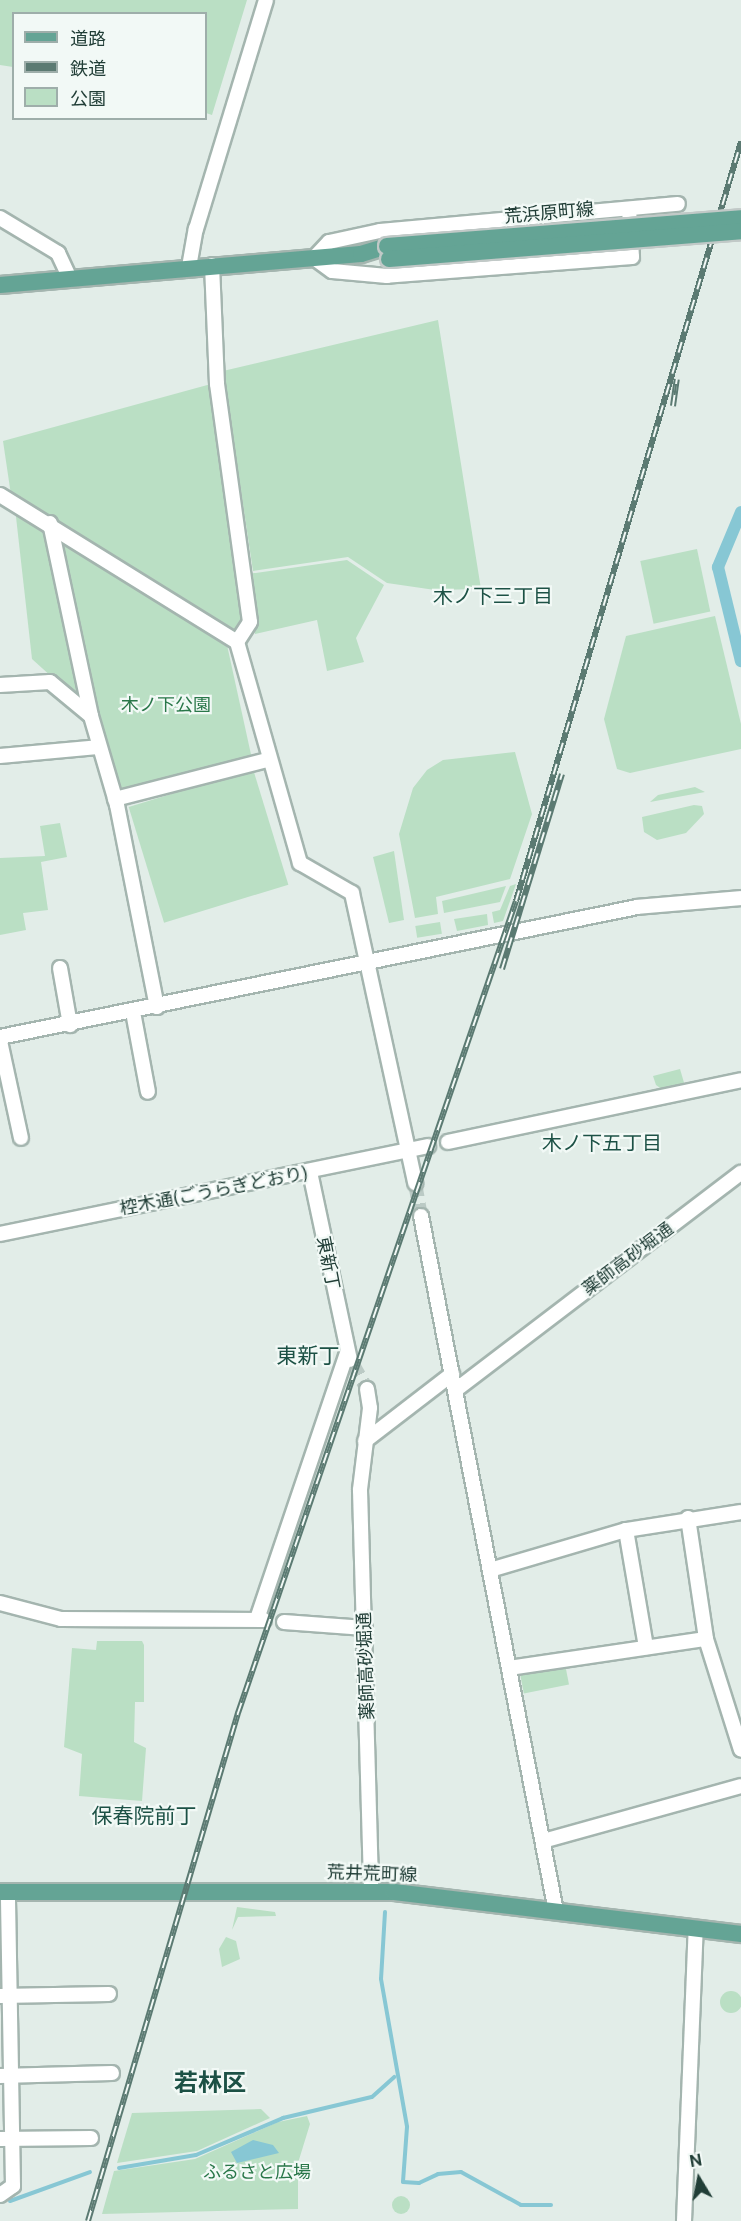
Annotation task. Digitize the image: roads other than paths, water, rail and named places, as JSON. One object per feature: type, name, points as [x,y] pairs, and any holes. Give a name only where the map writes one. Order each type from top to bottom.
[{"type":"main road","name":"荒浜原町線","points":[[388,252],[741,218]]},
{"type":"main road","name":"荒浜原町線","points":[[0,285],[212,265],[388,252],[741,231]]},
{"type":"main road","name":"荒井荒町線","points":[[4,1892],[371,1892],[556,1911],[741,1934]]},
{"type":"street","points":[[189,267],[196,229],[266,0]]},
{"type":"street","points":[[629,209],[635,258],[387,276],[332,271],[314,258],[329,242],[380,231],[678,204]]},
{"type":"street","points":[[0,218],[58,253],[70,279]]},
{"type":"street","points":[[212,265],[218,384],[250,622],[237,642]]},
{"type":"street","points":[[0,495],[50,523],[237,642],[267,760],[302,867],[349,889],[369,964],[415,1183]]},
{"type":"street","points":[[50,523],[98,747],[115,799],[157,1007]]},
{"type":"street","points":[[0,685],[50,682],[91,716]]},
{"type":"street","points":[[0,756],[98,747]]},
{"type":"street","points":[[115,799],[267,760]]},
{"type":"street","points":[[21,1138],[0,1039],[637,907],[741,898]]},
{"type":"street","points":[[60,968],[70,1025]]},
{"type":"street","points":[[133,1012],[148,1092]]},
{"type":"street","points":[[448,1142],[741,1080]]},
{"type":"street","name":"椌木通(ごうらぎどおり)","points":[[0,1234],[428,1146]]},
{"type":"street","name":"東新丁","points":[[0,1603],[61,1619],[261,1619],[350,1358],[310,1172]]},
{"type":"street","name":"薬師高砂堀通","points":[[457,1389],[741,1173]]},
{"type":"street","points":[[421,1216],[452,1374],[457,1389],[556,1911]]},
{"type":"street","points":[[365,1441],[452,1374]]},
{"type":"street","name":"薬師高砂堀通","points":[[367,1389],[360,1490],[371,1892]]},
{"type":"street","points":[[490,1570],[626,1530],[688,1518],[741,1512]]},
{"type":"street","points":[[688,1518],[706,1639],[741,1750]]},
{"type":"street","points":[[626,1530],[646,1647]]},
{"type":"street","points":[[284,1622],[365,1628]]},
{"type":"street","points":[[509,1668],[706,1639]]},
{"type":"street","points":[[543,1841],[741,1786]]},
{"type":"street","points":[[0,2195],[13,2186],[6,2139],[4,1892]]},
{"type":"street","points":[[684,2221],[696,1928]]},
{"type":"street","points":[[5,1996],[109,1994]]},
{"type":"street","points":[[5,2076],[112,2073]]},
{"type":"street","points":[[6,2139],[91,2138]]},
{"type":"water","points":[[253,2140],[273,2145],[279,2153],[237,2163],[231,2152]]},
{"type":"waterway","points":[[741,512],[718,567],[741,661]]},
{"type":"waterway","points":[[385,1912],[381,1979],[407,2127],[403,2182],[419,2183],[438,2174],[461,2172],[521,2205],[551,2205]]},
{"type":"waterway","points":[[119,2168],[196,2155],[283,2118],[372,2097],[394,2077]]},
{"type":"waterway","points":[[10,2201],[90,2172]]},
{"type":"tunnel","points":[[415,1183],[421,1216]]},
{"type":"tunnel","points":[[352,1363],[367,1389]]},
{"type":"railway","points":[[88,2221],[238,1713],[516,901],[741,142]]},
{"type":"railway","points":[[673,406],[677,379]]},
{"type":"railway","points":[[502,969],[562,774]]},
{"type":"district","name":"木ノ下三丁目","points":[[493,596]]},
{"type":"district","name":"木ノ下五丁目","points":[[602,1143]]},
{"type":"district","name":"東新丁","points":[[308,1356]]},
{"type":"district","name":"保春院前丁","points":[[144,1816]]},
{"type":"district","name":"若林区","points":[[210,2083]]},
{"type":"park label","name":"木ノ下公園","points":[[166,705]]},
{"type":"park label","name":"ふるさと広場","points":[[257,2172]]}]
